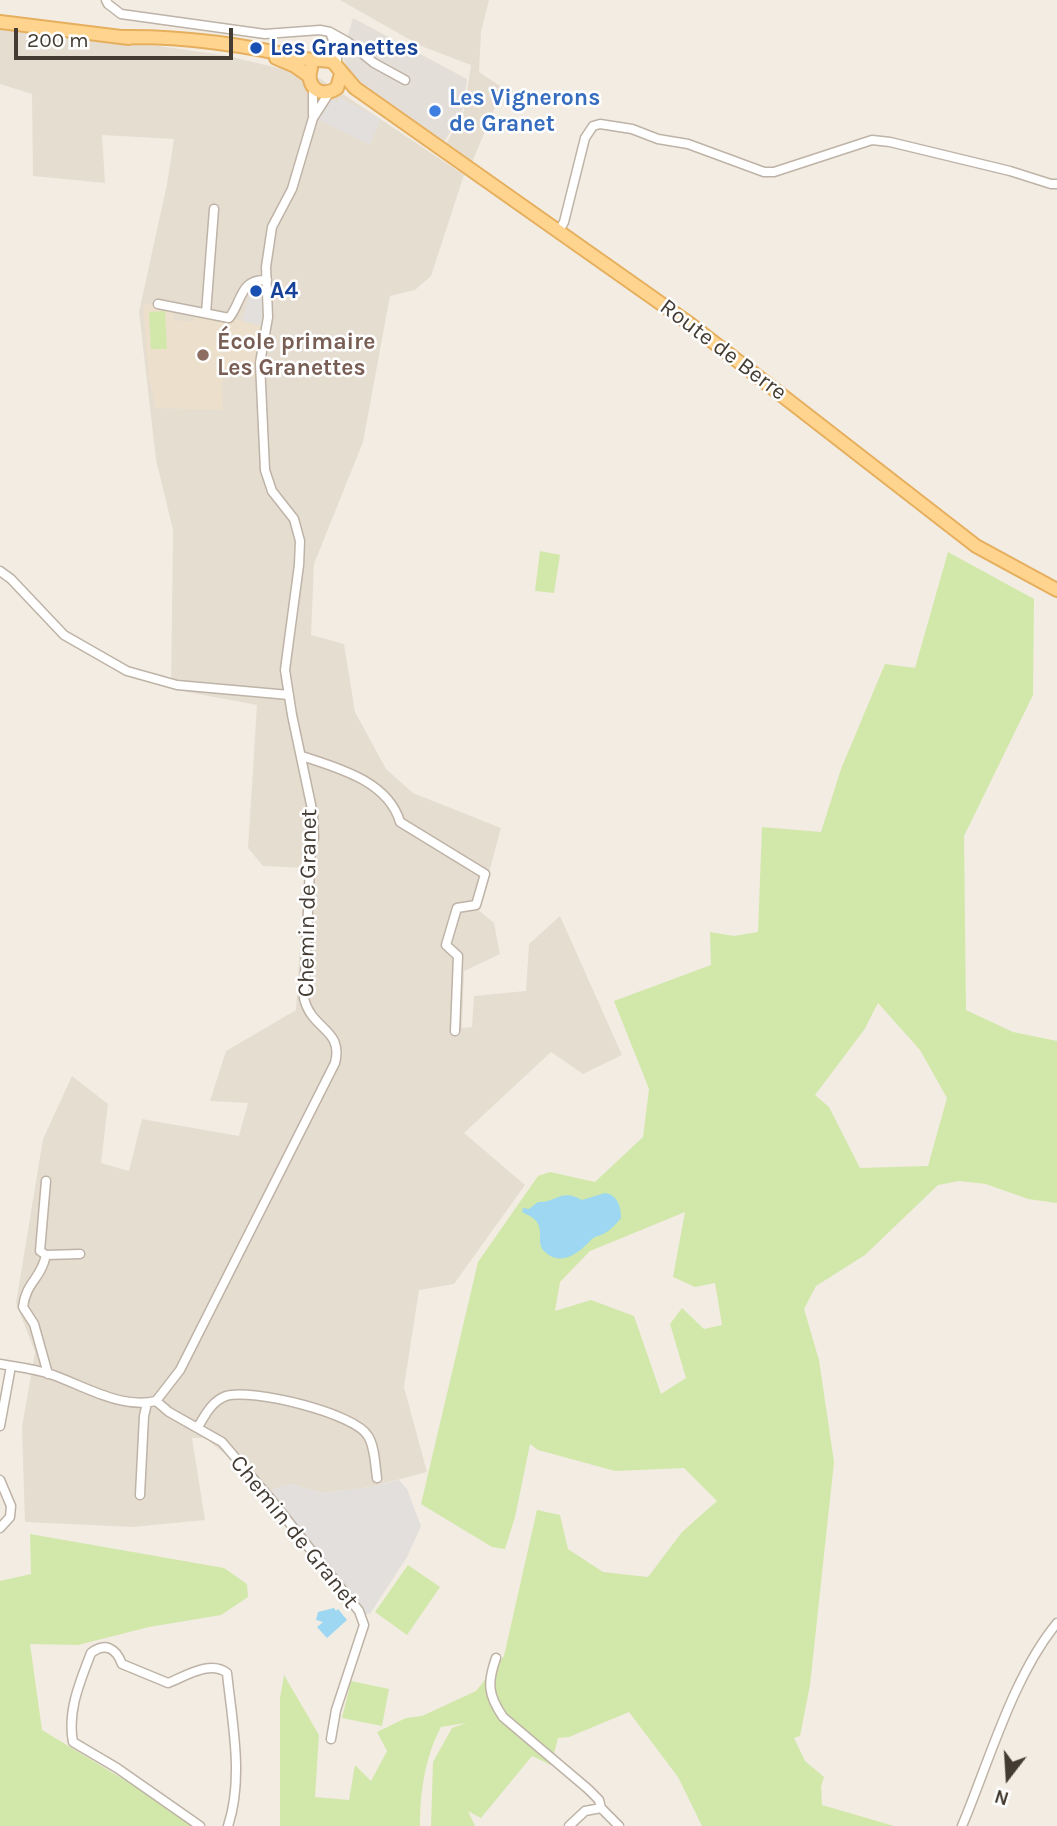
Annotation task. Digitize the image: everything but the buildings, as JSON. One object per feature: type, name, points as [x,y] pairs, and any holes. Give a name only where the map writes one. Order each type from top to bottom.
[{"type":"main road","points":[[0,22],[276,58],[295,66],[320,92],[331,92],[340,84],[339,69],[321,61],[268,50],[174,37],[122,37]]},
{"type":"main road","points":[[311,82],[313,65],[321,61]]},
{"type":"main road","name":"Route de Berre","points":[[339,69],[355,88],[690,324],[976,546],[1057,590]]},
{"type":"main road","name":"Route de Berre","points":[[331,92],[351,95],[387,111]]},
{"type":"street","points":[[106,0],[121,14],[265,33],[320,30],[348,42],[374,63],[405,80]]},
{"type":"street","points":[[321,61],[331,36]]},
{"type":"street","points":[[331,36],[337,51],[339,69]]},
{"type":"street","name":"Chemin de Granet","points":[[311,82],[313,118]]},
{"type":"street","name":"Chemin de Granet","points":[[152,1402],[180,1370],[338,1053],[334,1038],[306,1010],[304,998],[311,845],[314,831],[289,695],[286,656],[300,541],[294,519],[272,491],[265,470],[260,363],[268,317],[267,257],[272,227],[292,188],[313,118],[331,92]]},
{"type":"street","points":[[559,231],[564,222],[584,138],[593,126],[600,124],[632,128],[658,139],[688,144],[764,172],[783,170],[872,140],[890,142],[1057,184]]},
{"type":"street","points":[[206,313],[214,209]]},
{"type":"street","points":[[158,304],[229,318],[242,290],[258,279],[267,280]]},
{"type":"street","points":[[0,571],[11,579],[64,635],[127,671],[177,685],[289,695]]},
{"type":"street","points":[[302,756],[363,778],[396,807],[400,822],[485,874],[476,905],[457,908],[446,945],[458,956],[455,1031]]},
{"type":"street","points":[[46,1181],[40,1251],[46,1255],[80,1254]]},
{"type":"street","points":[[46,1255],[44,1267],[24,1292],[23,1307],[34,1324],[48,1374]]},
{"type":"street","name":"Chemin de Granet","points":[[0,1364],[48,1374],[121,1401],[152,1402],[222,1442],[359,1611],[364,1625],[336,1710],[331,1739]]},
{"type":"street","points":[[0,1426],[11,1366]]},
{"type":"street","points":[[198,1427],[216,1401],[228,1395],[260,1395],[288,1400],[352,1421],[363,1429],[370,1437],[377,1478]]},
{"type":"street","points":[[140,1495],[144,1416],[152,1402]]},
{"type":"street","points":[[0,1480],[11,1506],[10,1517],[0,1528]]},
{"type":"street","points":[[962,1826],[1015,1695],[1042,1643],[1057,1623]]},
{"type":"street","points":[[200,1826],[117,1768],[73,1742],[71,1729],[75,1694],[91,1653],[96,1649],[112,1648],[118,1653],[122,1664],[168,1684],[211,1666],[227,1673],[236,1767],[233,1812],[228,1826]]},
{"type":"street","points":[[496,1658],[489,1687],[496,1707],[503,1717],[588,1789],[599,1800],[601,1808],[620,1826]]},
{"type":"street","points":[[569,1826],[584,1811],[601,1808]]},
{"type":"shaded area","points":[[340,0],[489,0],[481,32],[479,72],[503,88],[471,165],[445,146],[464,111],[471,65],[421,46]]},
{"type":"shaded area","points":[[353,18],[467,79],[463,110],[443,144],[352,80],[342,55]]},
{"type":"shaded area","points":[[0,23],[228,56],[319,78],[464,175],[431,276],[415,290],[390,296],[363,442],[314,564],[311,635],[344,644],[355,712],[386,769],[413,793],[501,828],[487,880],[476,908],[494,923],[500,954],[464,971],[462,1028],[472,1027],[474,996],[526,991],[529,944],[560,916],[622,1055],[583,1074],[551,1052],[464,1133],[525,1185],[454,1284],[419,1290],[404,1387],[427,1472],[371,1487],[322,1493],[291,1484],[270,1490],[205,1438],[192,1438],[205,1520],[133,1527],[25,1522],[22,1427],[35,1352],[16,1303],[43,1139],[72,1076],[108,1104],[101,1163],[129,1171],[142,1119],[239,1136],[248,1103],[210,1101],[226,1051],[296,1010],[305,868],[263,866],[248,848],[257,705],[171,689],[173,530],[156,460],[139,312],[174,139],[102,135],[105,183],[33,176],[32,94],[0,84]]},
{"type":"shaded area","points":[[340,98],[381,119],[370,145],[319,120],[332,100],[337,102]]},
{"type":"shaded area","points":[[265,293],[263,326],[242,321],[250,294]]},
{"type":"shaded area","name":"École primaire Les Granettes","points":[[143,304],[168,307],[174,311],[174,320],[194,322],[196,315],[239,320],[265,327],[256,377],[222,374],[223,410],[156,408],[149,379]]},
{"type":"shaded area","points":[[399,1480],[407,1489],[421,1526],[407,1557],[370,1614],[354,1614],[270,1490],[291,1484],[322,1493],[371,1487]]},
{"type":"green space","points":[[165,311],[167,349],[151,349],[149,312]]},
{"type":"green space","points":[[540,551],[560,555],[554,593],[535,591]]},
{"type":"green space","points":[[948,552],[1034,599],[1033,695],[964,836],[966,1010],[1013,1032],[1057,1041],[1057,1203],[1028,1199],[986,1184],[959,1181],[938,1185],[865,1255],[816,1286],[804,1309],[819,1360],[834,1462],[810,1685],[800,1736],[794,1738],[805,1761],[824,1777],[821,1787],[822,1805],[894,1826],[702,1826],[678,1777],[629,1712],[569,1737],[558,1738],[551,1765],[532,1756],[481,1818],[468,1811],[475,1826],[431,1826],[433,1762],[452,1728],[466,1723],[441,1727],[436,1738],[424,1775],[420,1826],[280,1826],[280,1698],[284,1675],[319,1735],[315,1797],[349,1800],[355,1765],[371,1781],[387,1751],[377,1732],[406,1718],[422,1716],[476,1691],[504,1656],[537,1510],[560,1515],[568,1549],[603,1572],[648,1577],[682,1532],[717,1501],[684,1468],[615,1471],[538,1450],[530,1444],[515,1517],[505,1549],[492,1547],[421,1504],[478,1262],[538,1176],[550,1172],[595,1182],[643,1137],[649,1089],[614,1001],[711,965],[710,932],[734,936],[758,932],[762,827],[821,832],[841,769],[885,664],[915,668]],"holes":[[[878,1003],[920,1050],[947,1098],[928,1166],[860,1168],[829,1107],[815,1095],[864,1030]],[[685,1212],[673,1277],[695,1287],[715,1283],[722,1325],[704,1329],[682,1308],[670,1324],[686,1378],[661,1394],[634,1316],[591,1300],[555,1311],[560,1282],[590,1251]]]},
{"type":"green space","points":[[30,1534],[224,1568],[247,1584],[248,1597],[221,1615],[149,1627],[78,1645],[30,1644],[42,1730],[179,1813],[192,1826],[0,1826],[0,1581],[31,1574]]},
{"type":"green space","points":[[408,1565],[440,1587],[407,1635],[375,1612]]},
{"type":"green space","points":[[351,1681],[389,1689],[382,1726],[342,1718]]},
{"type":"water","points":[[605,1193],[618,1202],[621,1218],[576,1253],[563,1258],[550,1256],[544,1251],[540,1244],[540,1228],[533,1218],[522,1212],[523,1208],[529,1209],[538,1202],[563,1196],[569,1195],[582,1200]]},
{"type":"water","points":[[334,1608],[347,1620],[327,1638],[317,1627],[323,1622],[316,1620],[318,1612]]},
{"type":"place","name":"Les Granettes","points":[[256,48]]},
{"type":"place","name":"Les Vignerons de Granet","points":[[435,111]]},
{"type":"place","name":"A4","points":[[256,291]]},
{"type":"place","name":"École primaire Les Granettes","points":[[203,355]]}]
